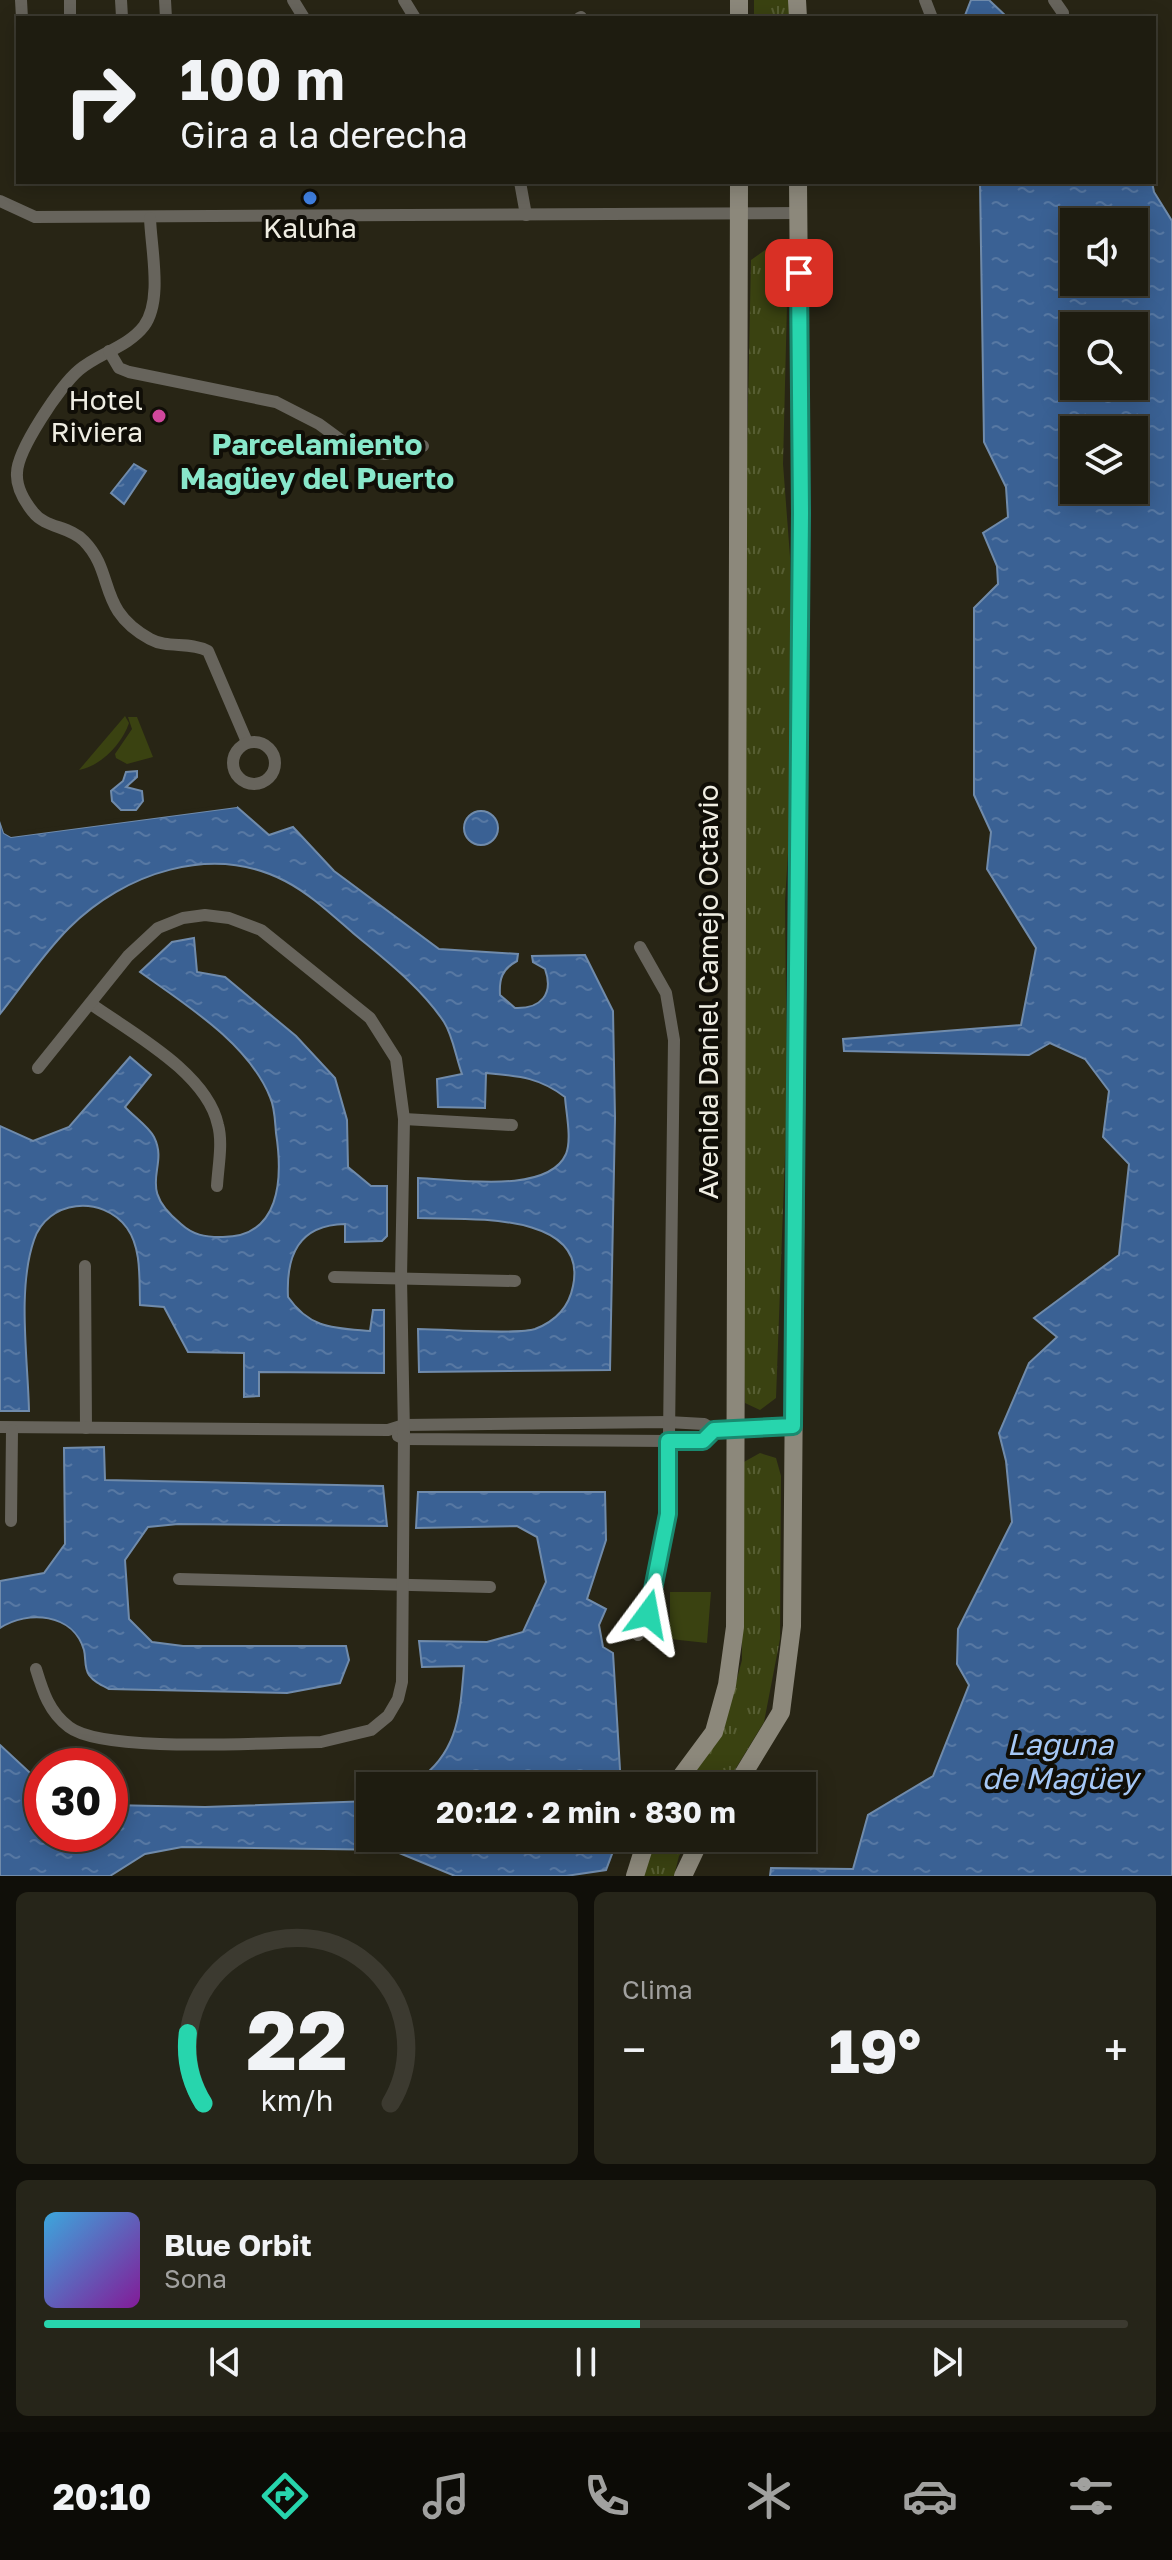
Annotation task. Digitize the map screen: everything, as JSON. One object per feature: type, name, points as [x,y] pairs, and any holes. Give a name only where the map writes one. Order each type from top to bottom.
[{"type":"main road","name":"Avenida Daniel Camejo Octavio","points":[[684,1772],[714,1732],[727,1685],[735,1627],[739,184]]},
{"type":"main road","points":[[745,1772],[781,1712],[792,1626],[801,513],[798,184]]},
{"type":"main road","points":[[635,1876],[643,1852]]},
{"type":"main road","points":[[683,1876],[694,1852]]},
{"type":"street","points":[[1054,0],[1063,13]]},
{"type":"street","points":[[520,184],[526,215]]},
{"type":"street","points":[[0,201],[35,217],[799,213]]},
{"type":"street","points":[[150,218],[152,309],[145,325],[132,339],[77,371],[32,437],[17,473],[21,493],[38,518],[63,526],[88,544],[102,571],[111,601],[134,630],[157,643],[183,643],[208,651],[247,742]]},
{"type":"street","points":[[109,351],[119,368],[129,372],[288,406],[349,446],[385,454],[423,446]]},
{"type":"street","points":[[36,1669],[45,1699],[56,1714],[71,1729],[106,1742],[321,1742],[351,1738],[371,1730],[388,1716],[398,1699],[404,1657],[405,1586],[401,1278],[404,1119],[396,1059],[370,1018],[261,930],[248,924],[205,915],[183,918],[158,928],[128,956],[38,1068]]},
{"type":"street","points":[[638,1635],[648,1614],[666,1528],[674,1040],[666,993],[640,947]]},
{"type":"street","points":[[91,1004],[170,1060],[206,1093],[219,1127],[217,1186]]},
{"type":"street","points":[[404,1119],[512,1125]]},
{"type":"street","points":[[85,1266],[86,1428]]},
{"type":"street","points":[[334,1277],[515,1281]]},
{"type":"street","points":[[11,1521],[6,1428],[388,1430],[404,1425],[668,1422],[704,1424],[714,1430],[735,1432],[793,1426]]},
{"type":"street","points":[[388,1430],[404,1439],[703,1441],[714,1430]]},
{"type":"street","points":[[179,1579],[490,1587]]},
{"type":"green space","points":[[754,0],[790,0],[790,16],[754,16]]},
{"type":"green space","points":[[768,248],[788,263],[783,464],[790,557],[792,788],[785,901],[787,1100],[776,1398],[760,1410],[745,1403],[743,1344],[747,453],[751,260]]},
{"type":"green space","points":[[125,716],[129,723],[116,746],[103,759],[79,770]]},
{"type":"green space","points":[[128,717],[137,717],[153,757],[127,764],[116,758],[115,754],[132,729]]},
{"type":"green space","points":[[760,1453],[776,1458],[781,1476],[780,1639],[764,1722],[734,1772],[695,1772],[724,1727],[742,1660],[742,1463]]},
{"type":"green space","points":[[670,1592],[711,1592],[707,1643],[670,1639]]},
{"type":"green space","points":[[650,1852],[682,1852],[674,1876],[643,1876]]},
{"type":"water","points":[[971,0],[989,0],[1006,16],[965,16]]},
{"type":"water","name":"Laguna de Magüey","points":[[980,184],[1152,184],[1172,221],[1172,1876],[770,1876],[771,1868],[853,1869],[868,1815],[933,1776],[969,1685],[957,1664],[958,1629],[1012,1522],[1006,1461],[999,1433],[1029,1363],[1057,1337],[1034,1318],[1119,1255],[1129,1164],[1103,1137],[1109,1091],[1085,1059],[1050,1043],[1029,1055],[844,1051],[843,1039],[1021,1025],[1036,948],[987,869],[991,832],[974,795],[974,608],[998,584],[997,566],[983,533],[1008,517],[1006,487],[984,442]]},
{"type":"water","points":[[134,464],[146,471],[124,504],[111,493]]},
{"type":"water","points":[[137,771],[137,777],[126,787],[142,791],[143,801],[136,810],[121,810],[112,801],[111,791],[123,781],[126,772]]},
{"type":"water","points":[[237,807],[269,835],[293,827],[334,871],[439,949],[518,954],[517,961],[502,975],[500,989],[500,995],[515,1008],[532,1006],[546,993],[545,969],[533,962],[532,956],[585,955],[613,1011],[615,1118],[610,1370],[419,1372],[418,1329],[526,1331],[549,1322],[568,1300],[573,1286],[573,1261],[562,1244],[543,1232],[491,1220],[418,1218],[418,1178],[499,1182],[540,1175],[556,1167],[568,1148],[565,1097],[537,1081],[486,1073],[485,1108],[438,1107],[437,1079],[462,1074],[444,1022],[402,974],[294,886],[257,870],[228,865],[199,865],[142,879],[116,892],[69,928],[0,1014],[0,821],[4,833],[11,837]]},
{"type":"water","points":[[481,811],[493,816],[498,828],[493,840],[481,845],[469,840],[464,828],[469,816]]},
{"type":"water","points":[[194,938],[197,972],[225,977],[296,1036],[335,1078],[347,1120],[348,1167],[371,1186],[387,1186],[387,1236],[382,1241],[345,1242],[345,1224],[316,1230],[298,1246],[289,1268],[288,1282],[288,1297],[296,1308],[324,1325],[370,1331],[373,1310],[384,1310],[384,1373],[259,1372],[259,1396],[244,1397],[244,1353],[188,1352],[164,1307],[140,1305],[137,1255],[127,1228],[104,1210],[76,1206],[50,1216],[34,1240],[25,1302],[29,1411],[0,1411],[0,1126],[33,1141],[69,1127],[130,1057],[151,1075],[125,1107],[154,1137],[158,1148],[156,1188],[167,1211],[190,1231],[220,1237],[240,1235],[255,1228],[274,1203],[279,1169],[278,1150],[272,1101],[260,1077],[247,1059],[214,1027],[140,972],[172,942]]},
{"type":"water","points":[[104,1447],[105,1480],[383,1486],[387,1526],[178,1524],[148,1527],[125,1560],[129,1619],[152,1642],[183,1646],[346,1646],[349,1660],[340,1683],[287,1693],[109,1689],[89,1675],[78,1638],[60,1622],[36,1617],[11,1622],[0,1628],[0,1581],[44,1573],[65,1544],[64,1448]]},
{"type":"water","points":[[418,1492],[605,1492],[606,1540],[587,1599],[606,1609],[599,1625],[603,1647],[613,1653],[620,1772],[428,1772],[437,1763],[453,1735],[464,1666],[422,1667],[419,1641],[487,1642],[523,1632],[546,1582],[537,1537],[517,1526],[416,1528]]},
{"type":"water","points":[[0,1745],[24,1767],[24,1852],[128,1852],[128,1805],[205,1807],[356,1802],[356,1849],[182,1847],[145,1854],[110,1876],[0,1876]]},
{"type":"water","points":[[397,1852],[613,1852],[606,1870],[566,1876],[455,1876]]},
{"type":"pier","points":[[238,803],[237,807],[11,837],[4,833],[0,821],[0,817],[12,832]]},
{"type":"place","name":"Kaluha","points":[[310,198]]},
{"type":"place","name":"Hotel Riviera","points":[[159,416]]},
{"type":"district","name":"Parcelamiento Magüey del Puerto","points":[[317,462]]},
{"type":"route","points":[[648,1614],[668,1514],[668,1441],[703,1441],[714,1430],[735,1432],[793,1426],[801,513],[799,273]]}]
